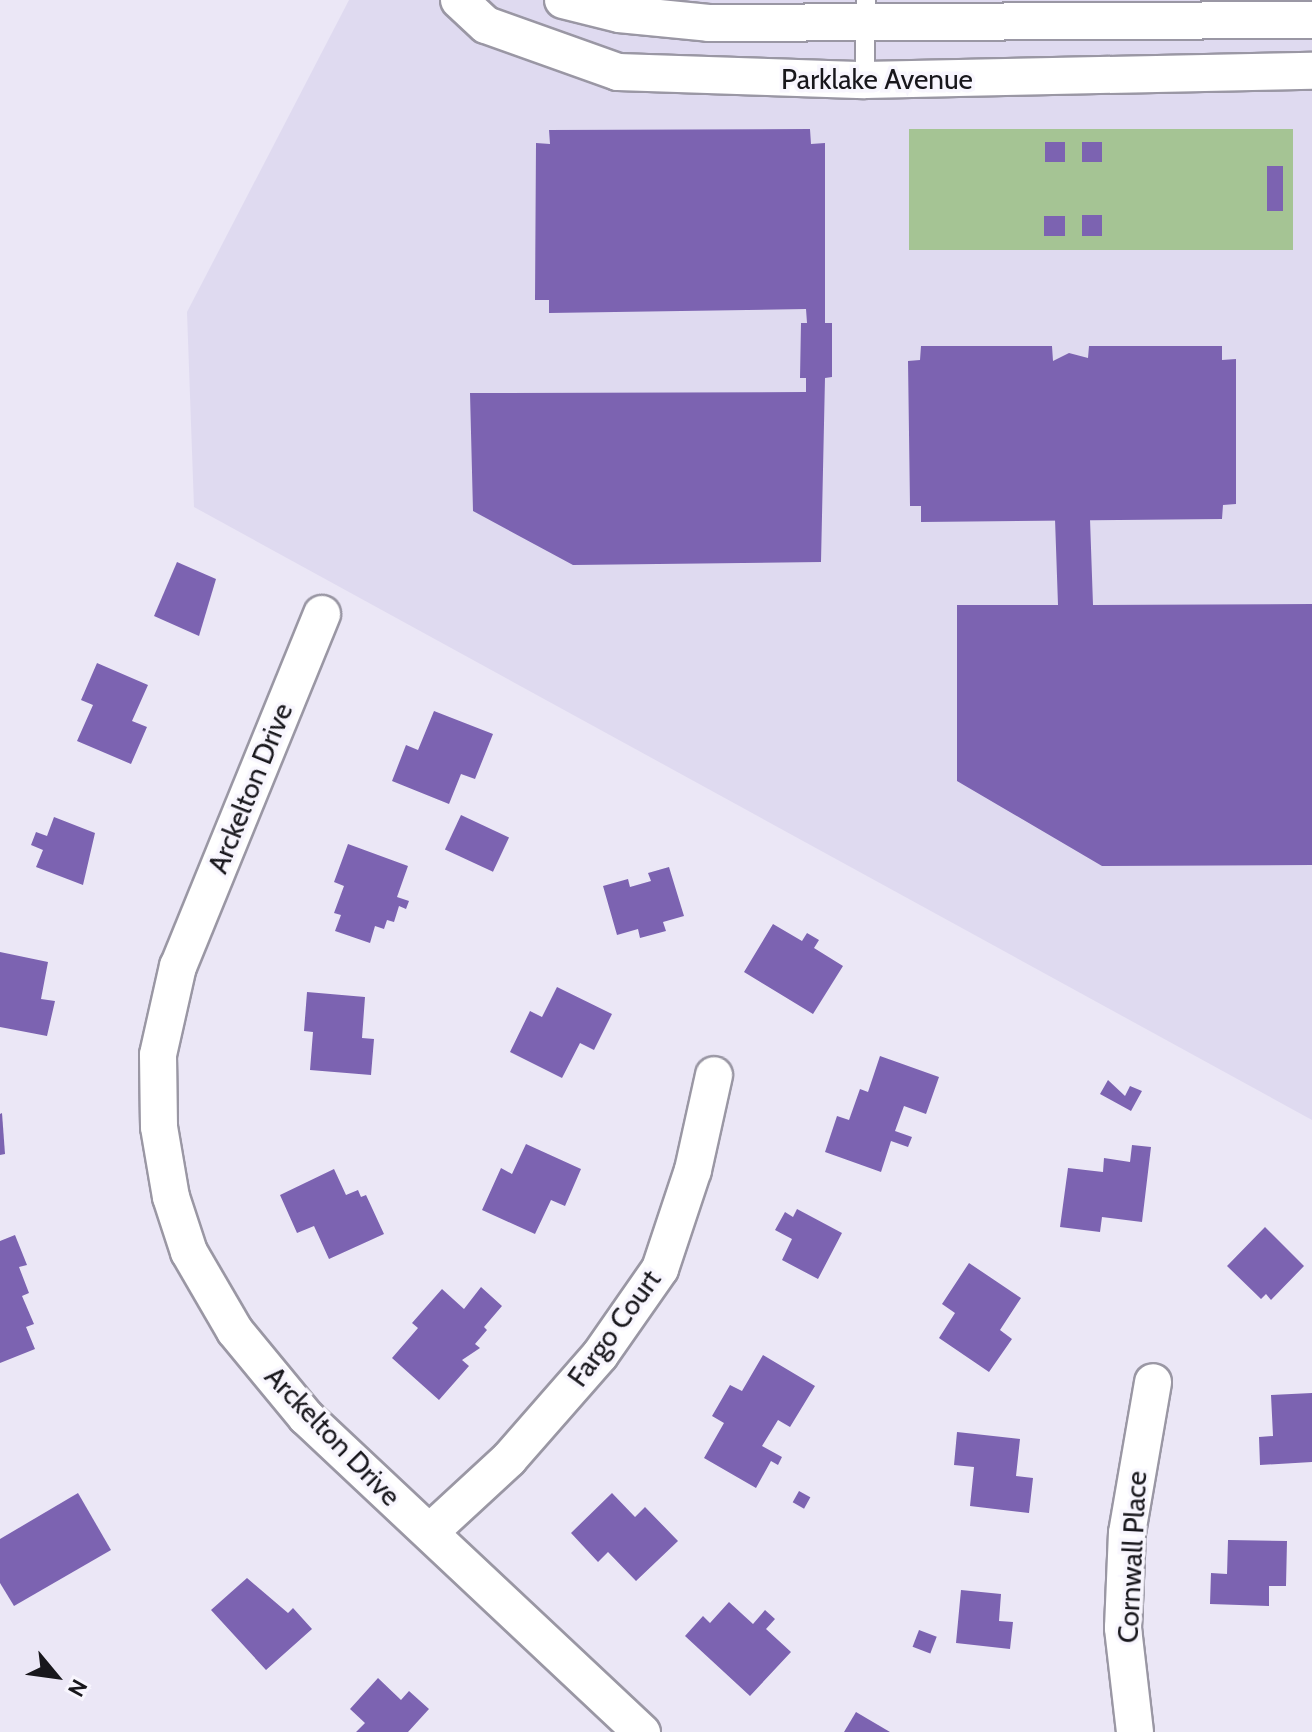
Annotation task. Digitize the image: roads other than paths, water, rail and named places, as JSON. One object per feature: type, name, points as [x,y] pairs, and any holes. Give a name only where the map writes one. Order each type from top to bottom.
[{"type":"street","name":"Parklake Avenue","points":[[459,0],[486,25],[618,72],[865,80],[1312,71]]},
{"type":"street","name":"Parklake Avenue","points":[[563,0],[619,14],[709,23],[866,10],[1312,20]]},
{"type":"street","name":"Arckelton Drive","points":[[322,614],[178,966],[158,1055],[159,1127],[171,1197],[189,1252],[235,1331],[306,1417],[642,1732]]},
{"type":"street","name":"Fargo Court","points":[[430,1532],[519,1448],[600,1355],[660,1269],[693,1170],[714,1075]]},
{"type":"street","name":"Cornwall Place","points":[[1135,1732],[1123,1628],[1127,1533],[1153,1382]]},
{"type":"lane","points":[[865,80],[866,10]]}]
